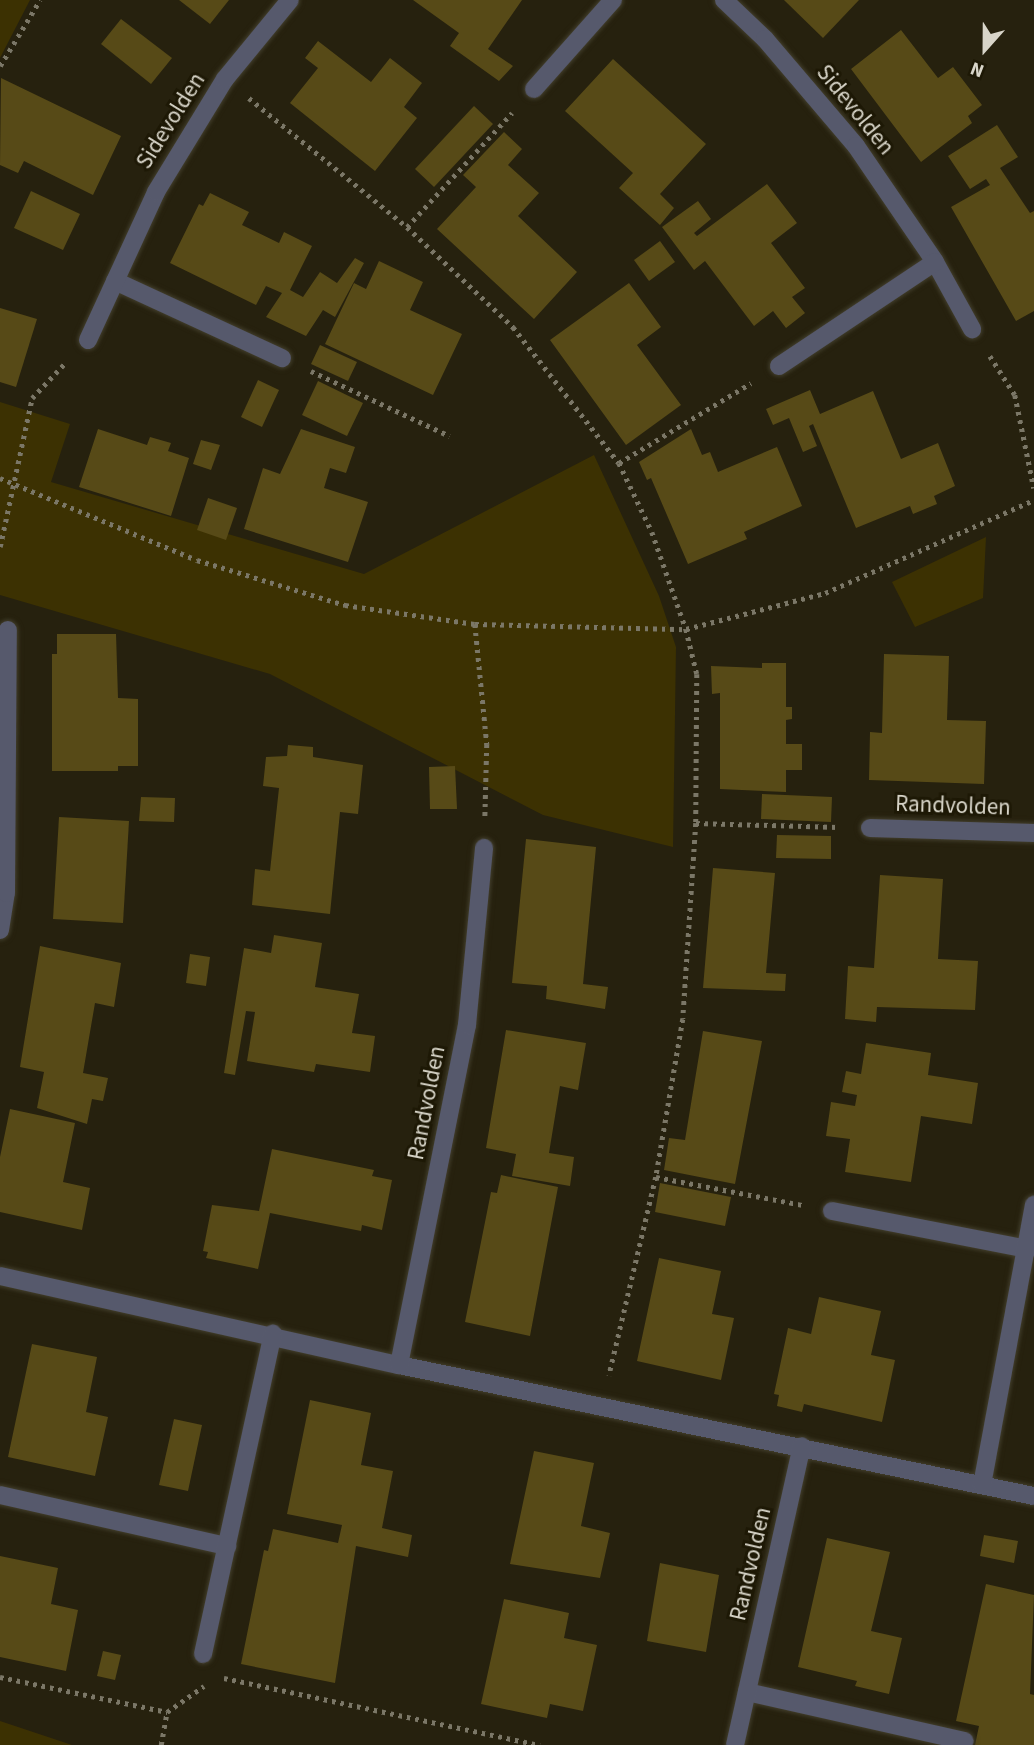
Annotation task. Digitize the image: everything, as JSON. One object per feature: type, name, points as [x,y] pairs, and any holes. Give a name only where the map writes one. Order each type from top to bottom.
[{"type":"street","name":"Sidevolden","points":[[88,340],[156,192],[225,79],[290,0]]},
{"type":"street","points":[[534,89],[613,0]]},
{"type":"street","name":"Sidevolden","points":[[724,0],[765,39],[856,145],[935,262],[972,329]]},
{"type":"street","points":[[779,366],[935,262]]},
{"type":"street","points":[[115,281],[282,358]]},
{"type":"street","points":[[0,930],[6,893],[8,630]]},
{"type":"street","name":"Randvolden","points":[[870,828],[1034,833]]},
{"type":"street","name":"Randvolden","points":[[399,1365],[467,1025],[484,848]]},
{"type":"street","points":[[982,1485],[1028,1249],[1034,1205]]},
{"type":"street","points":[[832,1211],[1028,1249]]},
{"type":"street","points":[[0,1276],[273,1334],[399,1365],[603,1404],[1034,1496]]},
{"type":"street","points":[[203,1654],[273,1334]]},
{"type":"street","name":"Randvolden","points":[[735,1745],[802,1446]]},
{"type":"street","points":[[0,1495],[227,1546]]},
{"type":"street","points":[[747,1692],[965,1741]]},
{"type":"path","points":[[0,66],[40,0]]},
{"type":"path","points":[[225,79],[407,227],[513,327],[620,463],[652,532],[686,629],[697,674],[696,823],[683,1019],[656,1177],[603,1404]]},
{"type":"path","points":[[407,227],[534,89]]},
{"type":"path","points":[[972,329],[1016,395],[1034,488]]},
{"type":"path","points":[[0,547],[32,398],[88,340]]},
{"type":"path","points":[[282,358],[450,436]]},
{"type":"path","points":[[620,463],[779,366]]},
{"type":"path","points":[[0,478],[197,560],[320,598],[475,624],[686,629],[825,593],[1034,500]]},
{"type":"path","points":[[475,624],[487,744],[484,848]]},
{"type":"path","points":[[696,823],[870,828]]},
{"type":"path","points":[[656,1177],[832,1211]]},
{"type":"path","points":[[0,1676],[167,1712]]},
{"type":"path","points":[[218,1677],[540,1745]]},
{"type":"path","points":[[161,1745],[167,1712],[208,1684]]},
{"type":"shaded area","points":[[0,0],[30,0],[0,58]]},
{"type":"shaded area","points":[[0,402],[70,424],[51,482],[364,574],[594,455],[659,596],[676,647],[673,847],[543,815],[270,674],[0,595]]},
{"type":"shaded area","points":[[986,537],[983,598],[915,627],[892,582]]},
{"type":"shaded area","points":[[0,1721],[72,1745],[0,1745]]},
{"type":"building","points":[[179,0],[229,0],[210,24]]},
{"type":"building","points":[[413,0],[522,0],[488,49],[513,66],[499,81],[450,46],[459,33]]},
{"type":"building","points":[[784,0],[859,0],[823,38]]},
{"type":"building","points":[[121,19],[172,58],[151,84],[101,44]]},
{"type":"building","points":[[901,30],[938,78],[953,67],[982,105],[968,116],[972,123],[921,162],[851,69]]},
{"type":"building","points":[[318,41],[371,82],[390,58],[422,83],[404,107],[417,118],[375,171],[290,103],[318,68],[305,58]]},
{"type":"building","points":[[613,59],[706,144],[660,194],[674,208],[660,225],[619,188],[633,173],[565,111]]},
{"type":"building","points":[[1,78],[121,136],[93,195],[24,161],[18,173],[0,165]]},
{"type":"building","points":[[474,106],[493,124],[434,187],[415,169]]},
{"type":"building","points":[[997,125],[1018,157],[1000,168],[1030,213],[1034,211],[1034,311],[1016,321],[951,207],[990,185],[986,179],[970,189],[948,156]]},
{"type":"building","points":[[504,132],[522,149],[508,165],[539,193],[518,216],[577,272],[534,319],[437,229],[476,187],[463,175]]},
{"type":"building","points":[[767,184],[797,223],[771,243],[805,288],[792,297],[805,313],[786,328],[773,311],[754,326],[705,261],[694,270],[662,227],[698,201],[711,219],[694,233],[697,236]]},
{"type":"building","points":[[31,191],[80,214],[63,250],[14,228]]},
{"type":"building","points":[[210,193],[249,212],[242,225],[279,243],[284,232],[312,246],[290,290],[303,297],[320,272],[337,283],[355,258],[364,263],[335,317],[323,310],[306,336],[266,317],[282,293],[266,286],[256,305],[170,263],[199,204],[203,206]]},
{"type":"building","points":[[660,241],[675,262],[649,281],[634,260]]},
{"type":"building","points":[[379,261],[423,282],[410,310],[462,334],[433,395],[325,344],[354,283],[366,289]]},
{"type":"building","points":[[629,283],[661,327],[637,345],[681,405],[626,445],[550,340]]},
{"type":"building","points":[[0,308],[37,319],[16,387],[0,382]]},
{"type":"building","points":[[320,345],[357,362],[348,381],[311,364]]},
{"type":"building","points":[[258,380],[279,390],[262,427],[241,417]]},
{"type":"building","points":[[318,381],[363,403],[347,436],[302,415]]},
{"type":"building","points":[[810,390],[820,414],[873,391],[901,459],[938,443],[955,486],[934,496],[937,504],[913,514],[910,506],[856,528],[813,424],[809,426],[817,446],[803,452],[789,418],[773,425],[766,409]]},
{"type":"building","points":[[98,429],[147,445],[150,437],[171,443],[168,451],[189,458],[171,516],[79,487]]},
{"type":"building","points":[[301,429],[355,447],[346,473],[330,468],[324,488],[368,502],[348,562],[244,529],[263,468],[280,474]]},
{"type":"building","points":[[691,429],[702,455],[710,452],[718,472],[777,447],[802,506],[744,532],[747,539],[688,564],[651,478],[647,480],[639,462]]},
{"type":"building","points":[[201,440],[220,445],[211,470],[193,464]]},
{"type":"building","points":[[208,498],[237,508],[226,540],[197,530]]},
{"type":"building","points":[[57,634],[116,634],[118,698],[138,699],[138,766],[118,766],[118,771],[52,771],[52,654],[57,654]]},
{"type":"building","points":[[884,654],[949,656],[947,720],[986,721],[984,784],[869,780],[870,732],[882,733]]},
{"type":"building","points":[[762,663],[786,663],[786,707],[792,707],[792,719],[786,720],[786,744],[802,744],[802,770],[786,770],[786,792],[720,789],[720,693],[712,694],[711,666],[762,668]]},
{"type":"building","points":[[288,745],[313,747],[313,757],[363,765],[358,814],[340,812],[330,914],[252,905],[255,869],[270,871],[279,788],[263,786],[266,757],[287,756]]},
{"type":"building","points":[[455,766],[457,809],[430,809],[429,767]]},
{"type":"building","points":[[762,794],[832,797],[831,822],[761,819]]},
{"type":"building","points":[[141,797],[175,798],[174,822],[139,821]]},
{"type":"building","points":[[59,817],[129,821],[123,923],[53,919]]},
{"type":"building","points":[[777,835],[831,836],[831,859],[776,858]]},
{"type":"building","points":[[526,839],[596,847],[583,984],[608,987],[605,1009],[546,999],[547,986],[512,983]]},
{"type":"building","points":[[713,868],[775,873],[766,973],[786,974],[785,991],[703,988]]},
{"type":"building","points":[[880,875],[943,879],[938,959],[978,961],[975,1010],[877,1007],[876,1022],[845,1019],[848,966],[874,968]]},
{"type":"building","points":[[274,935],[322,943],[315,987],[359,994],[352,1033],[375,1036],[370,1072],[316,1064],[314,1072],[247,1061],[255,1012],[246,1011],[235,1075],[224,1073],[244,948],[271,953]]},
{"type":"building","points":[[40,946],[121,963],[114,1007],[95,1003],[83,1073],[108,1078],[103,1101],[92,1099],[87,1124],[37,1108],[44,1072],[20,1067]]},
{"type":"building","points":[[190,954],[210,957],[206,986],[186,983]]},
{"type":"building","points":[[506,1030],[586,1043],[578,1090],[560,1086],[549,1153],[574,1157],[570,1186],[512,1176],[516,1154],[486,1148]]},
{"type":"building","points":[[703,1031],[762,1041],[735,1184],[664,1170],[669,1138],[685,1140]]},
{"type":"building","points":[[866,1043],[931,1053],[928,1075],[978,1083],[972,1124],[921,1116],[911,1182],[845,1172],[850,1139],[826,1136],[831,1102],[855,1106],[857,1095],[842,1092],[846,1071],[861,1074]]},
{"type":"building","points":[[10,1109],[75,1123],[63,1182],[90,1188],[82,1230],[0,1212],[0,1157]]},
{"type":"building","points":[[272,1149],[374,1170],[372,1176],[392,1180],[382,1230],[362,1225],[361,1231],[270,1213],[258,1269],[206,1258],[208,1252],[203,1251],[212,1205],[259,1211]]},
{"type":"building","points":[[501,1175],[558,1187],[530,1336],[465,1322],[491,1192],[497,1193]]},
{"type":"building","points":[[660,1183],[731,1197],[725,1226],[655,1212]]},
{"type":"building","points":[[659,1258],[721,1271],[712,1314],[734,1318],[721,1380],[637,1361]]},
{"type":"building","points":[[819,1297],[881,1311],[871,1355],[895,1360],[882,1422],[804,1404],[802,1412],[777,1406],[779,1395],[774,1394],[788,1328],[811,1334]]},
{"type":"building","points":[[32,1344],[97,1357],[86,1412],[108,1417],[95,1476],[8,1457]]},
{"type":"building","points":[[310,1400],[371,1413],[361,1465],[393,1471],[382,1528],[412,1535],[408,1557],[356,1546],[335,1683],[241,1664],[264,1550],[268,1551],[273,1529],[338,1543],[342,1525],[287,1514]]},
{"type":"building","points":[[174,1419],[202,1425],[188,1491],[159,1485]]},
{"type":"building","points":[[534,1451],[594,1463],[581,1526],[610,1533],[600,1578],[510,1564]]},
{"type":"building","points":[[984,1535],[1018,1541],[1014,1563],[980,1556]]},
{"type":"building","points":[[827,1538],[890,1552],[871,1631],[902,1638],[889,1694],[855,1686],[857,1681],[798,1667]]},
{"type":"building","points":[[0,1556],[58,1568],[51,1604],[78,1610],[66,1671],[0,1657]]},
{"type":"building","points":[[660,1563],[719,1575],[706,1652],[647,1641]]},
{"type":"building","points":[[986,1584],[1034,1595],[1030,1694],[1034,1695],[1034,1745],[975,1745],[979,1726],[956,1721]]},
{"type":"building","points":[[504,1599],[569,1613],[564,1638],[597,1645],[583,1711],[550,1704],[547,1718],[481,1704]]},
{"type":"building","points":[[103,1651],[121,1655],[115,1680],[97,1676]]}]
